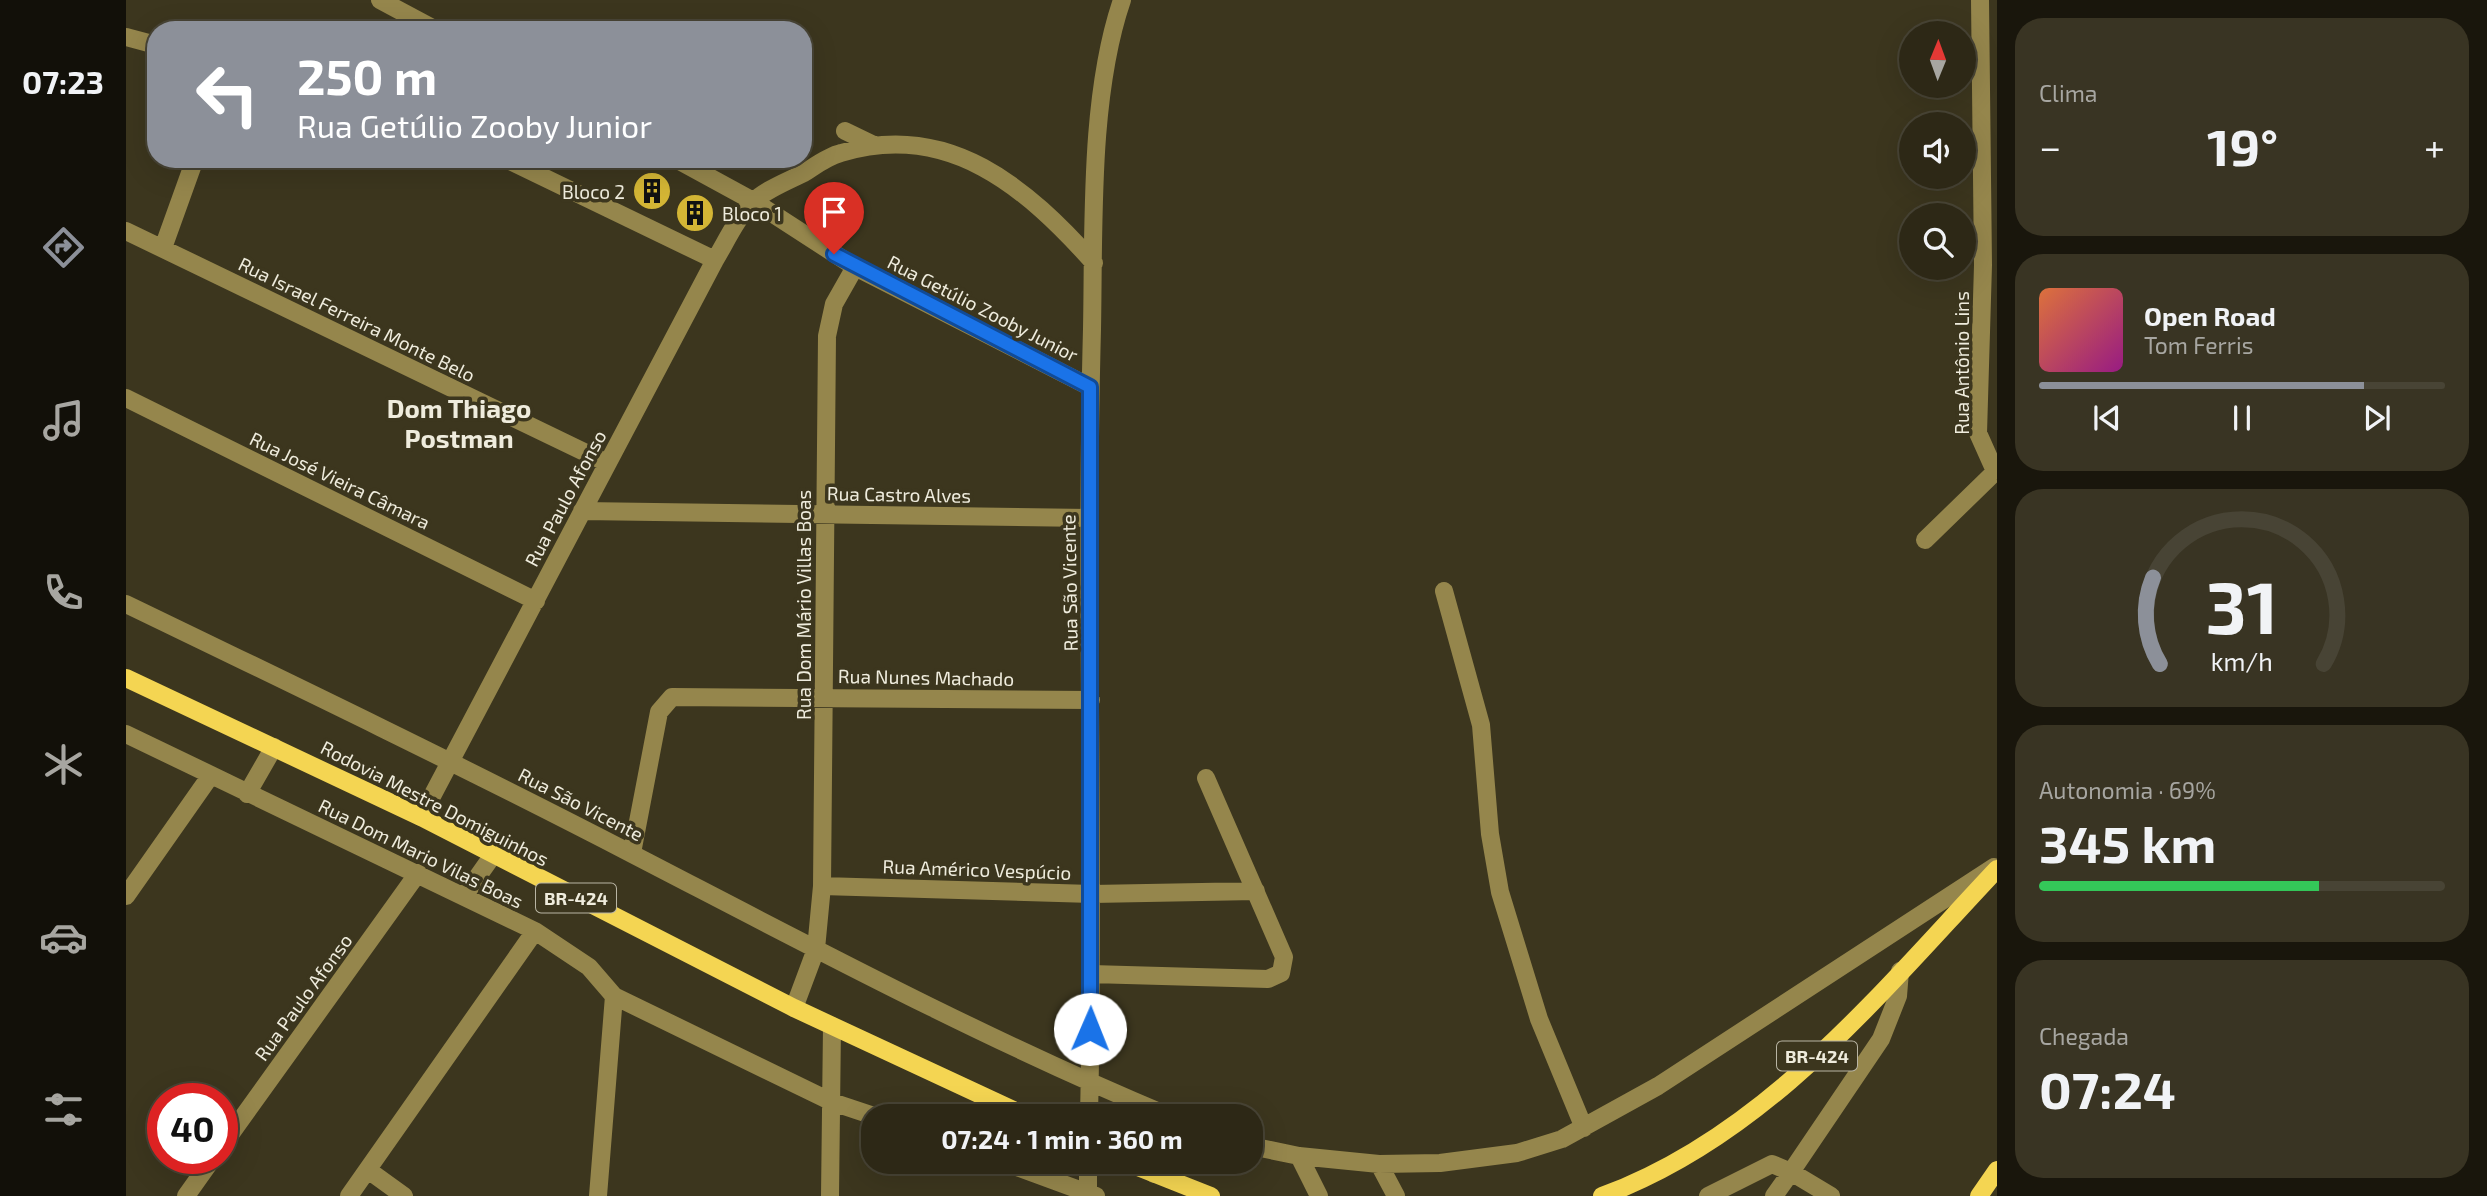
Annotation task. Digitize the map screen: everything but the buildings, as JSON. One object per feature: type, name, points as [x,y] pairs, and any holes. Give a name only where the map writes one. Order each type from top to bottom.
[{"type":"main road","name":"Rodovia Mestre Domiguinhos","points":[[126,678],[421,817],[981,1104]]},
{"type":"main road","name":"BR-424","points":[[1602,1196],[1648,1179],[1708,1145],[1757,1111],[1808,1065],[1997,867]]},
{"type":"main road","points":[[1171,1174],[1211,1196]]},
{"type":"main road","points":[[1979,1196],[1995,1176]]},
{"type":"street","points":[[380,0],[419,21]]},
{"type":"street","name":"Rua São Vicente","points":[[1089,1104],[1092,894],[1090,387],[1105,71],[1111,32],[1122,0]]},
{"type":"street","name":"Rua Antônio Lins","points":[[1980,0],[1990,216],[1978,433],[1996,470]]},
{"type":"street","points":[[126,37],[147,43]]},
{"type":"street","points":[[845,131],[874,145]]},
{"type":"street","points":[[812,168],[838,153],[874,145],[915,144],[963,156],[1016,186],[1052,216],[1094,263]]},
{"type":"street","points":[[163,248],[192,168]]},
{"type":"street","points":[[525,168],[715,260]]},
{"type":"street","name":"Rua Getúlio Zooby Junior","points":[[692,168],[753,201],[855,267],[1090,387]]},
{"type":"street","points":[[753,201],[811,168]]},
{"type":"street","name":"Rua Paulo Afonso","points":[[421,817],[452,763],[715,260],[753,201]]},
{"type":"street","name":"Rua Israel Ferreira Monte Belo","points":[[126,231],[607,463]]},
{"type":"street","name":"Rua Dom Mário Villas Boas","points":[[794,1008],[816,949],[822,886],[825,697],[823,513],[827,336],[834,304],[855,267]]},
{"type":"street","name":"Rua José Vieira Câmara","points":[[126,398],[536,601]]},
{"type":"street","points":[[1925,540],[1996,470]]},
{"type":"street","name":"Rua Castro Alves","points":[[582,511],[1089,519]]},
{"type":"street","points":[[1444,591],[1481,725],[1490,834],[1500,892],[1539,1019],[1584,1128]]},
{"type":"street","name":"Rua São Vicente","points":[[126,604],[452,763],[816,949],[1090,1084]]},
{"type":"street","name":"Rua Nunes Machado","points":[[632,853],[659,712],[672,697],[1091,700]]},
{"type":"street","name":"Rua Dom Mario Vilas Boas","points":[[126,734],[536,931],[589,967],[614,996],[832,1102],[861,1112]]},
{"type":"street","points":[[247,794],[274,747]]},
{"type":"street","points":[[126,896],[211,775]]},
{"type":"street","points":[[1091,974],[1275,977],[1283,968],[1284,957],[1206,778]]},
{"type":"street","points":[[464,896],[493,855]]},
{"type":"street","points":[[1263,1148],[1299,1156],[1379,1164],[1440,1163],[1504,1155],[1562,1139],[1658,1086],[1997,867]]},
{"type":"street","name":"Rua Paulo Afonso","points":[[238,1124],[418,873]]},
{"type":"street","name":"Rua Américo Vespúcio","points":[[822,886],[1092,894],[1256,891]]},
{"type":"street","points":[[349,1196],[536,931]]},
{"type":"street","points":[[1774,1196],[1881,1039],[1898,996],[1899,971]]},
{"type":"street","points":[[598,1196],[614,996]]},
{"type":"street","points":[[830,1196],[832,1026]]},
{"type":"street","points":[[1090,1084],[1139,1104]]},
{"type":"street","points":[[1299,1156],[1319,1196]]},
{"type":"street","points":[[1379,1164],[1396,1196]]},
{"type":"street","points":[[1709,1196],[1772,1164],[1831,1196]]},
{"type":"street","points":[[368,1170],[404,1196]]},
{"type":"street","points":[[186,1196],[202,1174]]},
{"type":"street","points":[[1035,1174],[1091,1195],[1089,1174]]},
{"type":"place","name":"Bloco 2","points":[[652,191]]},
{"type":"place","name":"Bloco 1","points":[[695,213]]},
{"type":"district","name":"Dom Thiago Postman","points":[[459,422]]},
{"type":"route","points":[[834,254],[1090,387],[1090,1029]]}]
